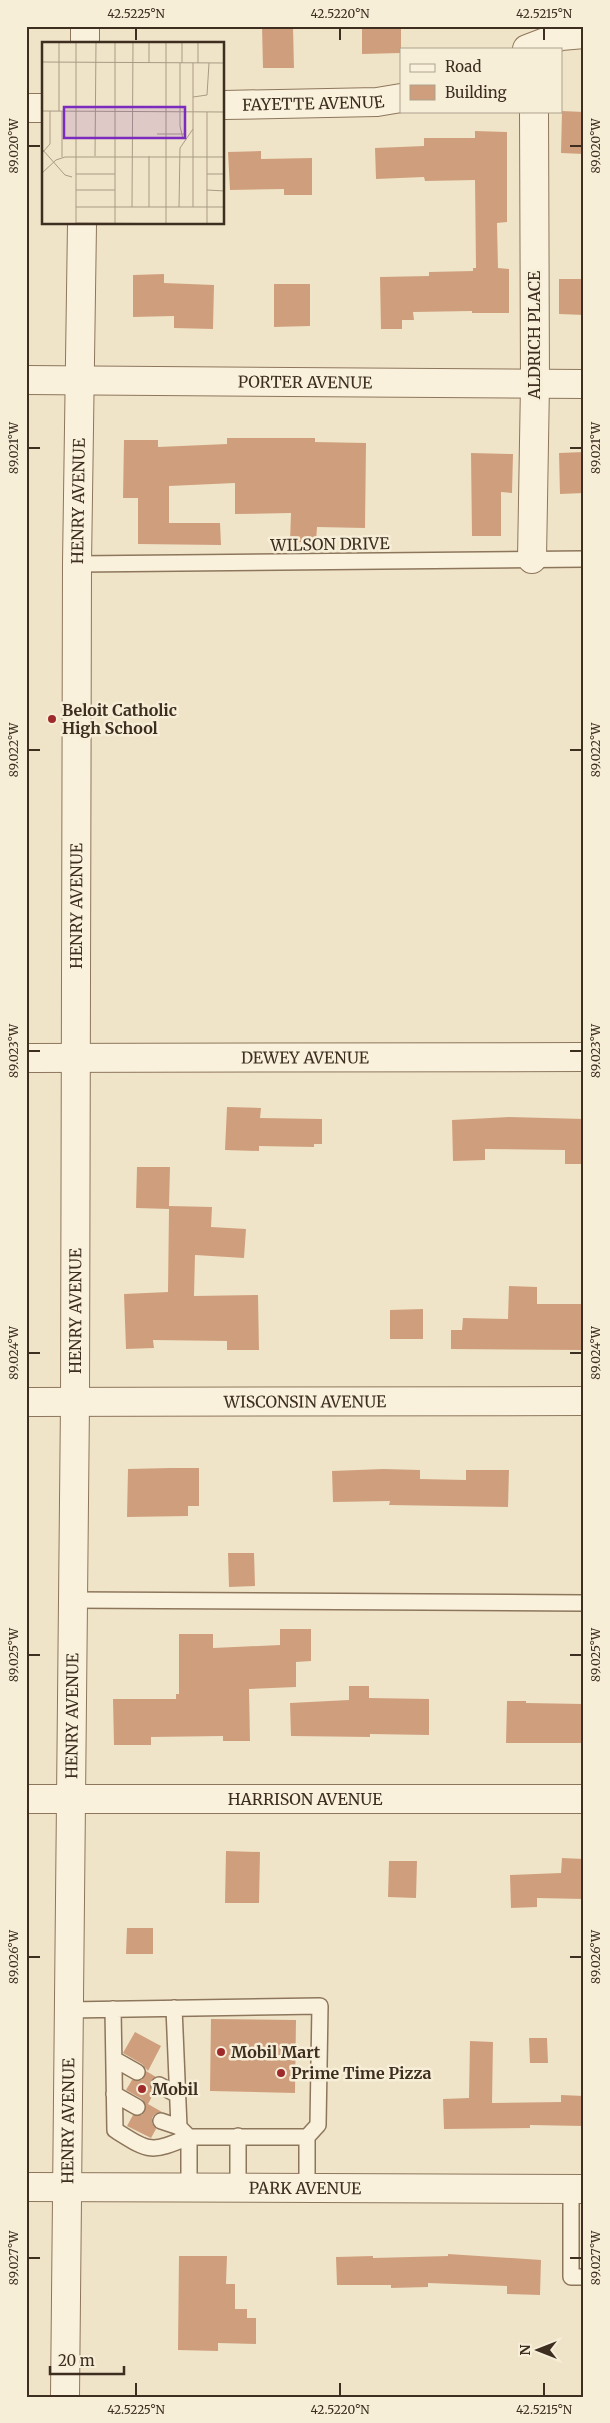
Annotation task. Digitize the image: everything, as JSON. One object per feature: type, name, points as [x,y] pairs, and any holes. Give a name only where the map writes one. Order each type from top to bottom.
[{"type":"street","points":[[85,26],[85,42]]},
{"type":"street","points":[[532,42],[561,36],[584,34]]},
{"type":"street","name":"FAYETTE AVENUE","points":[[225,105],[377,102],[400,98]]},
{"type":"street","points":[[26,108],[42,108]]},
{"type":"street","name":"ALDRICH PLACE","points":[[532,559],[535,384],[534,112]]},
{"type":"street","name":"HENRY AVENUE","points":[[64,2397],[74,1402],[77,564],[82,225]]},
{"type":"street","name":"PORTER AVENUE","points":[[26,380],[584,384]]},
{"type":"street","name":"DEWEY AVENUE","points":[[26,1058],[584,1057]]},
{"type":"street","name":"WISCONSIN AVENUE","points":[[26,1402],[584,1401]]},
{"type":"street","name":"HARRISON AVENUE","points":[[26,1799],[584,1799]]},
{"type":"street","name":"PARK AVENUE","points":[[26,2187],[578,2189]]},
{"type":"lane","name":"WILSON DRIVE","points":[[77,564],[584,559]]},
{"type":"lane","points":[[72,1600],[584,1603]]},
{"type":"lane","points":[[68,2010],[320,2006],[318,2125],[307,2137],[307,2188]]},
{"type":"lane","points":[[174,2008],[178,2095],[184,2132],[189,2187]]},
{"type":"lane","points":[[113,2009],[115,2130],[144,2148],[160,2148],[184,2132]]},
{"type":"lane","points":[[114,2059],[136,2072]]},
{"type":"lane","points":[[159,2084],[178,2095]]},
{"type":"lane","points":[[114,2094],[137,2108]]},
{"type":"lane","points":[[161,2121],[184,2132],[238,2136],[307,2137]]},
{"type":"lane","points":[[238,2136],[238,2187]]},
{"type":"lane","points":[[578,2189],[571,2277],[584,2277]]},
{"type":"building","points":[[262,26],[293,26],[294,68],[263,68]]},
{"type":"building","points":[[362,26],[401,26],[400,53],[362,54]]},
{"type":"building","points":[[562,111],[584,112],[584,154],[561,153]]},
{"type":"building","points":[[475,131],[507,132],[507,222],[497,223],[498,268],[509,269],[509,313],[472,313],[472,311],[413,312],[414,320],[402,320],[402,329],[381,329],[380,277],[429,276],[429,272],[473,271],[473,268],[476,268],[475,180],[425,181],[424,177],[376,179],[375,148],[424,146],[424,138],[475,138]]},
{"type":"building","points":[[261,151],[261,159],[312,158],[312,195],[284,195],[284,189],[230,190],[228,152]]},
{"type":"building","points":[[164,274],[164,283],[214,285],[213,329],[174,328],[174,316],[133,317],[133,275]]},
{"type":"building","points":[[559,279],[584,279],[584,315],[559,314]]},
{"type":"building","points":[[274,284],[310,284],[310,326],[274,327]]},
{"type":"building","points":[[227,438],[315,438],[315,442],[366,443],[365,528],[317,527],[316,542],[290,542],[291,513],[235,514],[235,483],[169,486],[169,523],[220,523],[221,545],[138,544],[138,498],[123,498],[124,440],[158,440],[158,447],[227,444]]},
{"type":"building","points":[[584,452],[584,493],[560,494],[559,453]]},
{"type":"building","points":[[471,453],[513,454],[512,493],[501,492],[501,536],[472,536]]},
{"type":"building","points":[[227,1107],[261,1108],[260,1118],[322,1119],[322,1144],[314,1144],[314,1147],[259,1146],[259,1151],[225,1150]]},
{"type":"building","points":[[509,1117],[584,1119],[584,1164],[565,1164],[565,1150],[485,1149],[485,1160],[453,1161],[452,1120]]},
{"type":"building","points":[[137,1167],[170,1167],[169,1206],[212,1207],[211,1227],[246,1229],[244,1258],[195,1255],[194,1296],[258,1295],[259,1350],[227,1350],[227,1341],[153,1340],[154,1348],[126,1349],[124,1294],[168,1292],[169,1209],[136,1208]]},
{"type":"building","points":[[509,1286],[537,1287],[537,1304],[584,1304],[584,1350],[451,1349],[451,1330],[462,1330],[463,1318],[508,1319]]},
{"type":"building","points":[[423,1309],[423,1339],[390,1339],[390,1310]]},
{"type":"building","points":[[199,1468],[199,1506],[188,1506],[188,1516],[127,1517],[128,1469]]},
{"type":"building","points":[[420,1470],[420,1479],[466,1480],[466,1470],[509,1470],[508,1507],[389,1505],[390,1501],[333,1502],[332,1471]]},
{"type":"building","points":[[228,1553],[254,1553],[255,1586],[229,1587]]},
{"type":"building","points":[[280,1629],[311,1629],[311,1661],[296,1662],[296,1687],[249,1689],[250,1741],[223,1741],[223,1736],[151,1737],[151,1745],[114,1745],[113,1699],[176,1699],[176,1694],[179,1694],[179,1634],[213,1634],[213,1648],[280,1645]]},
{"type":"building","points":[[349,1686],[369,1686],[369,1698],[429,1699],[429,1735],[370,1734],[370,1737],[291,1736],[290,1703],[349,1700]]},
{"type":"building","points":[[507,1701],[584,1704],[584,1743],[506,1743]]},
{"type":"building","points":[[226,1851],[260,1852],[259,1903],[225,1903]]},
{"type":"building","points":[[562,1858],[584,1859],[584,1899],[537,1898],[537,1907],[511,1908],[510,1875],[561,1873]]},
{"type":"building","points":[[389,1861],[417,1861],[416,1898],[388,1897]]},
{"type":"building","points":[[127,1928],[153,1928],[153,1954],[126,1954]]},
{"type":"building","points":[[211,2019],[296,2020],[295,2093],[210,2091]]},
{"type":"building","points":[[135,2032],[161,2046],[148,2071],[142,2064],[123,2053]]},
{"type":"building","points":[[529,2038],[547,2038],[548,2063],[530,2063]]},
{"type":"building","points":[[470,2041],[493,2042],[492,2103],[561,2102],[561,2095],[584,2096],[584,2126],[530,2125],[530,2128],[444,2129],[443,2099],[469,2098]]},
{"type":"building","points":[[146,2071],[156,2077],[151,2081],[150,2086],[154,2093],[148,2104],[162,2112],[155,2114],[152,2118],[152,2123],[156,2129],[151,2138],[127,2126],[133,2115],[142,2115],[146,2106],[142,2099],[126,2090],[132,2080],[142,2080]]},
{"type":"building","points":[[448,2254],[541,2260],[540,2295],[507,2294],[507,2286],[428,2283],[428,2287],[391,2288],[391,2285],[337,2285],[336,2257],[448,2256]]},
{"type":"building","points":[[179,2256],[227,2256],[226,2284],[235,2284],[235,2309],[247,2309],[247,2318],[256,2318],[256,2344],[218,2343],[218,2351],[178,2350]]},
{"type":"place","name":"Beloit Catholic High School","points":[[52,719]]},
{"type":"place","name":"Mobil Mart","points":[[221,2052]]},
{"type":"place","name":"Prime Time Pizza","points":[[281,2073]]},
{"type":"place","name":"Mobil","points":[[142,2089]]}]
